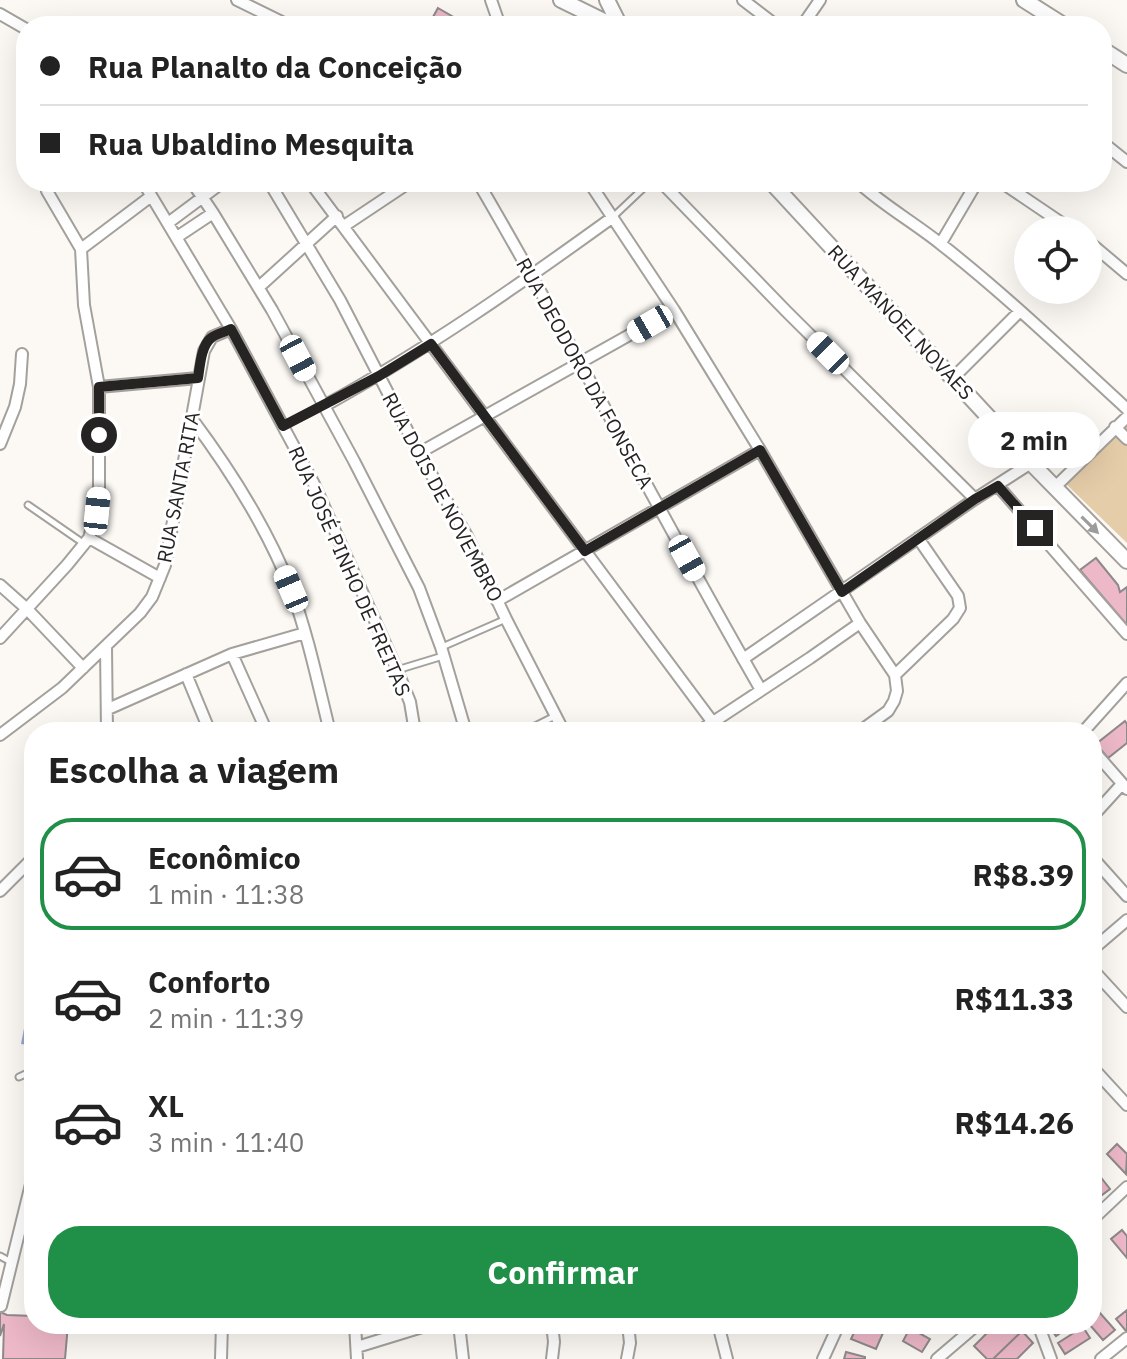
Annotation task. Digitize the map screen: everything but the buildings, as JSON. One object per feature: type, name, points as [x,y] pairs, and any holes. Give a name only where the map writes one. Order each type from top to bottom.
[{"type":"street","points":[[237,0],[270,16]]},
{"type":"street","points":[[561,0],[595,16]]},
{"type":"street","points":[[743,0],[764,16]]},
{"type":"street","points":[[1024,0],[1049,16]]},
{"type":"street","points":[[0,638],[86,540],[97,511],[99,387],[84,305],[81,249],[48,192]]},
{"type":"street","name":"RUA JOSÉ PINHO DE FREITAS","points":[[148,192],[231,329],[314,484],[397,670],[410,702],[413,722]]},
{"type":"street","points":[[199,192],[259,287],[419,588],[443,652],[463,722]]},
{"type":"street","points":[[168,223],[210,192]]},
{"type":"street","name":"RUA DOIS DE NOVEMBRO","points":[[275,192],[340,300],[419,453],[467,536],[559,722]]},
{"type":"street","points":[[318,192],[713,721],[860,623]]},
{"type":"street","points":[[344,226],[391,192]]},
{"type":"street","name":"RUA DEODORO DA FONSECA","points":[[484,192],[761,690]]},
{"type":"street","points":[[596,192],[674,310],[760,450],[860,623],[895,675],[898,685],[894,701],[879,722]]},
{"type":"street","points":[[671,192],[975,499]]},
{"type":"street","name":"RUA MANOEL NOVAES","points":[[780,192],[1054,488],[1127,561]]},
{"type":"street","points":[[870,192],[941,243],[1127,409]]},
{"type":"street","points":[[941,243],[971,192]]},
{"type":"street","points":[[1016,192],[1051,216]]},
{"type":"street","points":[[81,249],[150,197]]},
{"type":"street","points":[[177,237],[213,213]]},
{"type":"street","points":[[259,287],[337,216]]},
{"type":"street","points":[[324,406],[431,344],[613,217]]},
{"type":"street","points":[[1102,253],[1127,274]]},
{"type":"street","points":[[419,453],[674,310]]},
{"type":"street","points":[[953,378],[1020,311]]},
{"type":"street","name":"RUA SANTA RITA","points":[[0,735],[83,668],[140,613],[152,597],[165,565],[204,351],[212,337],[231,329]]},
{"type":"street","points":[[0,444],[15,407],[22,354]]},
{"type":"street","points":[[99,387],[198,378]]},
{"type":"street","points":[[1054,488],[1127,417]]},
{"type":"street","points":[[192,419],[217,452],[269,541],[291,589],[327,722]]},
{"type":"street","points":[[1115,427],[1127,439]]},
{"type":"street","points":[[497,601],[760,450]]},
{"type":"street","points":[[743,659],[1031,463]]},
{"type":"street","points":[[998,486],[1127,634]]},
{"type":"street","points":[[895,675],[953,619],[960,608],[958,596],[918,538]]},
{"type":"street","points":[[86,540],[160,578]]},
{"type":"street","points":[[0,585],[83,668]]},
{"type":"street","points":[[108,709],[232,654],[305,633]]},
{"type":"street","points":[[106,647],[107,722]]},
{"type":"street","points":[[232,654],[263,722]]},
{"type":"street","points":[[186,674],[206,722]]},
{"type":"street","points":[[1092,722],[1127,683]]},
{"type":"street","points":[[1102,761],[1124,786],[1102,807]]},
{"type":"street","points":[[0,891],[24,867]]},
{"type":"street","points":[[1102,868],[1127,896]]},
{"type":"street","points":[[1102,941],[1127,920]]},
{"type":"street","points":[[1102,980],[1127,1007]]},
{"type":"street","points":[[1102,1078],[1127,1105]]},
{"type":"street","points":[[1102,1211],[1127,1187]]},
{"type":"street","points":[[1,1306],[24,1211]]},
{"type":"street","points":[[221,1359],[222,1334]]},
{"type":"street","points":[[356,1334],[357,1359]]},
{"type":"street","points":[[357,1347],[399,1334]]},
{"type":"street","points":[[460,1334],[463,1359]]},
{"type":"street","points":[[552,1359],[553,1334]]},
{"type":"street","points":[[627,1359],[629,1334]]},
{"type":"street","points":[[721,1334],[727,1359]]},
{"type":"street","points":[[823,1359],[834,1334]]},
{"type":"street","points":[[937,1359],[966,1334]]},
{"type":"street","points":[[1042,1334],[1051,1359]]},
{"type":"street","points":[[1101,1359],[1127,1338]]},
{"type":"lane","points":[[613,217],[639,192]]},
{"type":"lane","points":[[283,426],[324,406]]},
{"type":"lane","points":[[28,505],[86,540]]},
{"type":"lane","points":[[397,670],[443,652],[506,619]]},
{"type":"lane","points":[[544,722],[556,716]]},
{"type":"lane","points":[[19,1077],[24,1075]]},
{"type":"lane","points":[[0,1256],[11,1262]]},
{"type":"shaded area","points":[[1127,420],[1127,543],[1065,483]]},
{"type":"route","points":[[99,435],[99,387],[198,378],[208,342],[231,329],[283,426],[379,376],[431,344],[585,551],[760,450],[842,592],[998,486],[1035,528]]}]
